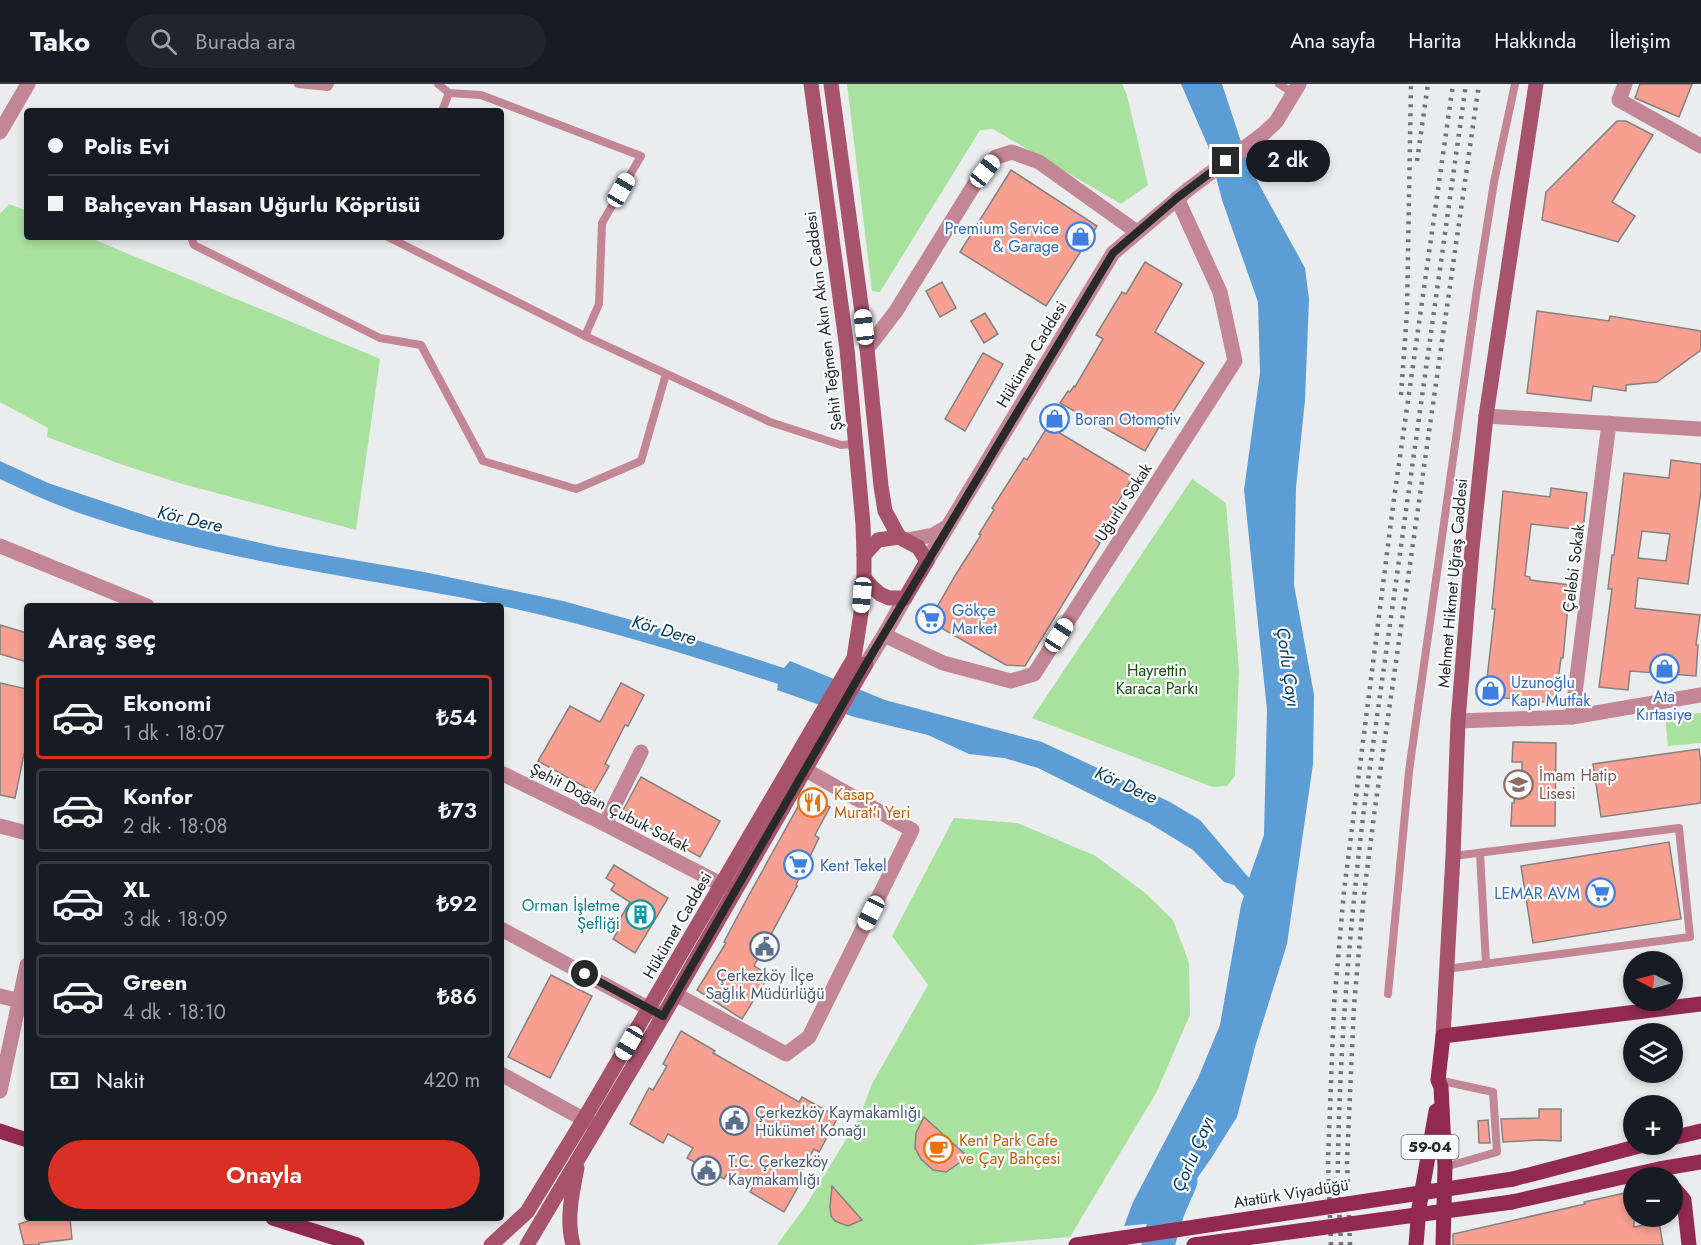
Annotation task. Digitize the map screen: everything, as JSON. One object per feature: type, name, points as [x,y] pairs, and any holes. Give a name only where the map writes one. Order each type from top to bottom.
[{"type":"main road","name":"Şehit Teğmen Akın Akın Caddesi","points":[[811,84],[847,350],[864,555]]},
{"type":"main road","points":[[831,84],[867,349],[885,511],[903,539],[918,547],[927,561],[905,598],[890,598],[880,594],[864,578]]},
{"type":"main road","name":"Mehmet Hikmet Uğraş Caddesi","points":[[1416,1245],[1419,1208],[1439,1084],[1443,1036],[1458,721],[1471,561],[1486,416],[1536,84]]},
{"type":"main road","points":[[814,739],[860,661],[864,555],[878,540],[903,539]]},
{"type":"main road","name":"Hükümet Caddesi","points":[[491,1245],[527,1212],[590,1123],[655,1009],[674,965],[728,888],[804,769],[814,739]]},
{"type":"main road","name":"Hükümet Caddesi","points":[[655,1009],[675,994],[728,888],[814,739]]},
{"type":"main road","points":[[674,965],[668,988],[675,994]]},
{"type":"main road","points":[[1443,1036],[1701,1004]]},
{"type":"main road","name":"Mehmet Hikmet Uğraş Caddesi","points":[[1439,1084],[1445,1167],[1443,1245]]},
{"type":"main road","name":"Hükümet Caddesi","points":[[527,1245],[580,1155],[590,1123]]},
{"type":"main road","points":[[0,1131],[24,1139]]},
{"type":"main road","points":[[1683,1135],[1701,1131]]},
{"type":"main road","name":"Atatürk Viyadüğü","points":[[1076,1245],[1513,1179],[1623,1150]]},
{"type":"main road","points":[[573,1245],[570,1205],[580,1155]]},
{"type":"main road","points":[[1683,1167],[1701,1162]]},
{"type":"main road","points":[[1194,1245],[1512,1202],[1623,1181]]},
{"type":"main road","points":[[1683,1199],[1689,1245]]},
{"type":"main road","points":[[282,1221],[350,1243]]},
{"type":"street","points":[[0,132],[28,84]]},
{"type":"street","points":[[1625,84],[1619,100],[1701,146]]},
{"type":"street","name":"Hükümet Caddesi","points":[[927,561],[1113,253],[1177,198],[1263,134],[1276,122],[1296,89]]},
{"type":"street","points":[[867,349],[896,311],[974,185],[996,157],[1012,152],[1039,162],[1137,232]]},
{"type":"street","name":"Uğurlu Sokak","points":[[884,635],[943,663],[1011,681],[1034,674],[1235,361],[1220,292],[1177,198]]},
{"type":"street","points":[[1486,416],[1701,429]]},
{"type":"street","name":"Çelebi Sokak","points":[[1572,717],[1609,423]]},
{"type":"street","points":[[903,539],[933,535],[947,527]]},
{"type":"street","points":[[0,546],[125,602]]},
{"type":"street","points":[[860,661],[884,635],[905,598]]},
{"type":"street","points":[[1458,721],[1572,717],[1701,695]]},
{"type":"street","points":[[605,824],[641,752]]},
{"type":"street","points":[[675,994],[786,1054],[809,1037],[912,830],[804,769]]},
{"type":"street","name":"Şehit Doğan Çubuk Sokak","points":[[504,774],[728,888]]},
{"type":"street","points":[[0,826],[24,832]]},
{"type":"street","points":[[504,931],[655,1009]]},
{"type":"street","points":[[0,1091],[24,980]]},
{"type":"street","points":[[0,996],[20,1001]]},
{"type":"street","points":[[504,1076],[590,1123]]},
{"type":"lane","points":[[298,84],[328,87],[330,84]]},
{"type":"lane","points":[[438,84],[449,93],[481,95],[641,156],[602,224],[599,304],[585,336]]},
{"type":"lane","points":[[1280,84],[1296,89]]},
{"type":"lane","points":[[1388,994],[1409,771],[1476,296],[1494,182],[1515,84]]},
{"type":"lane","points":[[442,108],[449,93]]},
{"type":"lane","points":[[192,240],[194,245],[380,338],[421,345],[483,461],[576,489],[640,462],[666,374]]},
{"type":"lane","points":[[394,240],[585,336],[770,422],[841,445],[855,444]]},
{"type":"lane","points":[[1446,969],[1690,937],[1679,828],[1453,856]]},
{"type":"lane","points":[[1480,853],[1486,964]]},
{"type":"lane","points":[[1439,1084],[1493,1092],[1497,1152],[1445,1167]]},
{"type":"green space","points":[[847,84],[1122,84],[1127,95],[1148,185],[1121,204],[993,129],[980,130],[880,292],[872,291]]},
{"type":"green space","points":[[9,204],[24,210],[24,240],[95,240],[380,359],[356,530],[179,483],[123,465],[47,437],[48,428],[0,402],[0,214]]},
{"type":"green space","name":"Hayrettin Karaca Parkı","points":[[1192,479],[1226,503],[1239,670],[1235,776],[1227,786],[1213,787],[1032,718]]},
{"type":"green space","points":[[1701,713],[1701,743],[1668,746],[1665,716]]},
{"type":"green space","points":[[954,818],[1017,823],[1094,855],[1144,892],[1173,920],[1189,963],[1190,1015],[1156,1093],[1070,1237],[972,1245],[777,1245],[805,1207],[859,1118],[872,1084],[928,985],[892,936]]},
{"type":"water","name":"Kör Dere","points":[[1181,84],[1222,84],[1249,166],[1305,268],[1309,299],[1305,400],[1296,487],[1294,585],[1314,695],[1313,764],[1287,944],[1255,1047],[1237,1117],[1166,1222],[1124,1226],[1133,1202],[1198,1078],[1220,1025],[1244,896],[1234,885],[1224,882],[1193,850],[1149,823],[1038,768],[1004,758],[969,754],[928,735],[854,717],[777,690],[778,684],[701,659],[583,625],[504,606],[504,603],[489,603],[274,564],[180,543],[77,512],[0,479],[0,461],[48,483],[153,518],[278,547],[424,572],[563,601],[646,624],[784,668],[790,661],[885,700],[1042,742],[1170,802],[1200,820],[1249,878],[1264,835],[1267,710],[1244,490],[1260,373],[1258,302],[1222,200],[1208,146]]},
{"type":"building","points":[[1640,84],[1692,84],[1679,117],[1635,98]]},
{"type":"building","points":[[1617,121],[1626,121],[1653,135],[1612,202],[1635,216],[1618,242],[1542,220],[1546,192]]},
{"type":"building","points":[[1011,170],[1097,226],[1046,306],[960,252]]},
{"type":"building","points":[[1145,262],[1182,284],[1155,332],[1204,363],[1162,429],[1159,427],[1145,451],[1060,403],[1068,391],[1070,392],[1075,387],[1103,339],[1096,335],[1122,292],[1126,294]]},
{"type":"building","points":[[942,282],[956,308],[940,317],[926,291]]},
{"type":"building","points":[[1537,311],[1609,321],[1610,316],[1701,331],[1701,350],[1657,382],[1626,385],[1626,391],[1593,386],[1591,401],[1527,393]]},
{"type":"building","points":[[985,313],[998,334],[984,343],[971,321]]},
{"type":"building","points":[[983,353],[1003,364],[965,431],[945,419]]},
{"type":"building","points":[[1048,426],[1133,477],[1096,540],[1100,543],[1025,666],[1006,665],[929,621],[981,535],[979,534],[994,510],[992,508],[1024,458],[1027,460]]},
{"type":"building","points":[[1671,460],[1701,464],[1701,491],[1688,584],[1638,578],[1635,608],[1700,615],[1696,645],[1698,645],[1696,676],[1630,671],[1628,690],[1599,687],[1612,589],[1608,589],[1624,473],[1669,478]],"holes":[[[1642,531],[1670,534],[1666,561],[1638,558]]]},
{"type":"building","points":[[1551,488],[1587,493],[1583,530],[1531,524],[1525,576],[1530,577],[1530,580],[1570,585],[1563,658],[1561,658],[1555,703],[1485,696],[1495,609],[1492,609],[1503,491],[1550,497]]},
{"type":"building","points":[[0,625],[24,632],[24,661],[0,654]]},
{"type":"building","points":[[0,683],[24,688],[24,754],[15,798],[0,795]]},
{"type":"building","points":[[621,683],[644,695],[628,726],[625,725],[605,764],[609,766],[594,792],[538,761],[570,706],[600,722]]},
{"type":"building","points":[[1513,742],[1556,743],[1555,826],[1511,826],[1515,790],[1522,790],[1522,762],[1512,762]]},
{"type":"building","points":[[1699,749],[1701,803],[1601,817],[1593,764]]},
{"type":"building","points":[[641,777],[720,821],[700,857],[622,812]]},
{"type":"building","points":[[805,794],[830,807],[815,835],[819,838],[797,886],[754,966],[769,975],[742,1019],[697,990],[726,943],[724,942]]},
{"type":"building","name":"LEMAR AVM","points":[[1669,842],[1681,919],[1533,943],[1521,866]]},
{"type":"building","name":"Orman İşletme Şefliği","points":[[614,865],[668,898],[635,953],[613,939],[619,929],[615,927],[630,902],[611,890],[615,884],[606,878]]},
{"type":"building","points":[[551,975],[592,996],[550,1078],[508,1057]]},
{"type":"building","name":"Çerkezköy Kaymakamlığı Hükümet Konağı","points":[[681,1031],[715,1051],[713,1053],[799,1102],[802,1097],[838,1117],[819,1152],[814,1149],[800,1174],[804,1176],[784,1212],[750,1192],[754,1185],[729,1171],[724,1179],[687,1158],[693,1148],[668,1134],[663,1143],[630,1124],[649,1088],[653,1090],[667,1066],[663,1064]]},
{"type":"building","points":[[1539,1109],[1561,1109],[1561,1141],[1503,1142],[1501,1119],[1539,1118]]},
{"type":"building","points":[[924,1117],[968,1157],[946,1172],[933,1170],[921,1159],[915,1148],[916,1133]]},
{"type":"building","points":[[1488,1120],[1490,1143],[1479,1143],[1478,1121]]},
{"type":"building","points":[[832,1186],[862,1220],[848,1226],[835,1221],[831,1216],[830,1207]]},
{"type":"building","points":[[1623,1193],[1623,1227],[1660,1227],[1663,1245],[1453,1245],[1453,1234],[1585,1204],[1584,1202]]},
{"type":"building","points":[[28,1221],[70,1221],[72,1239],[39,1243],[39,1245],[24,1245],[19,1224]]},
{"type":"waterway","name":"Çorlu Çayı","points":[[1158,1245],[1168,1211],[1181,1181]]},
{"type":"railway","points":[[1401,395],[1407,312],[1411,84]]},
{"type":"railway","points":[[1417,161],[1428,84]]},
{"type":"railway","points":[[1331,1245],[1328,1160],[1334,1005],[1344,891],[1393,506],[1453,84]]},
{"type":"railway","points":[[1341,1245],[1338,1191],[1341,1071],[1346,984],[1359,853],[1466,84]]},
{"type":"railway","points":[[1350,1245],[1347,1161],[1354,1006],[1364,894],[1479,84]]},
{"type":"place","name":"Premium Service & Garage","points":[[1080,237]]},
{"type":"place","name":"Boran Otomotiv","points":[[1054,419]]},
{"type":"place","name":"Gökçe Market","points":[[931,619]]},
{"type":"place","name":"Ata Kırtasiye","points":[[1664,668]]},
{"type":"place","name":"Uzunoğlu Kapı Mutfak","points":[[1490,691]]},
{"type":"place","name":"İmam Hatip Lisesi","points":[[1518,784]]},
{"type":"place","name":"Kasap Murat'ı Yeri","points":[[813,803]]},
{"type":"place","name":"Kent Tekel","points":[[799,865]]},
{"type":"place","name":"LEMAR AVM","points":[[1601,893]]},
{"type":"place","name":"Orman İşletme Şefliği","points":[[641,914]]},
{"type":"place","name":"Çerkezköy İlçe Sağlık Müdürlüğü","points":[[765,947]]},
{"type":"place","name":"Çerkezköy Kaymakamlığı Hükümet Konağı","points":[[734,1121]]},
{"type":"place","name":"Kent Park Cafe ve Çay Bahçesi","points":[[938,1149]]},
{"type":"place","name":"T.C. Çerkezköy Kaymakamlığı","points":[[707,1170]]},
{"type":"route","points":[[585,974],[663,1016],[866,664],[1113,253],[1177,198],[1226,161]]}]
